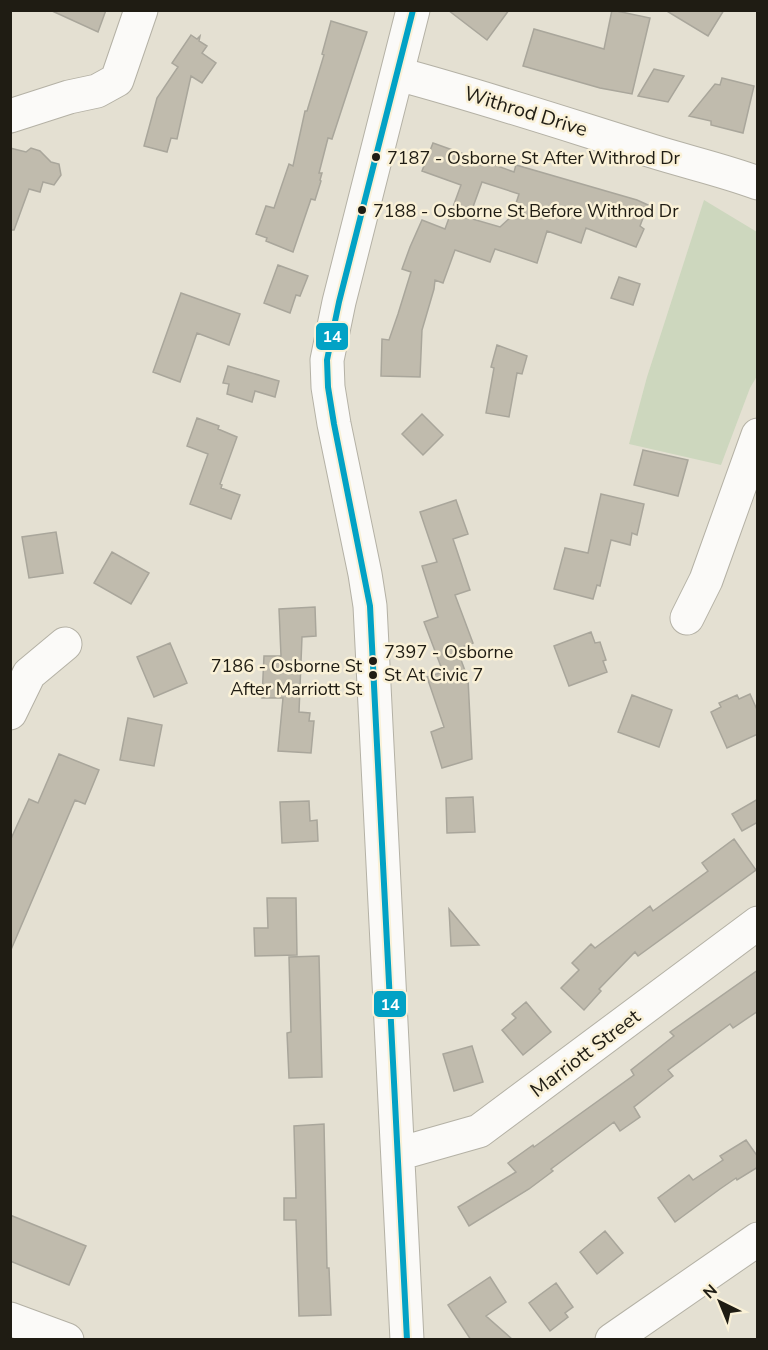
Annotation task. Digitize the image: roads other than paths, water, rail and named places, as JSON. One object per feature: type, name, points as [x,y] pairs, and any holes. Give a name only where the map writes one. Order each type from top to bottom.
[{"type":"street","points":[[10,116],[69,97],[97,91],[117,80],[141,10]]},
{"type":"street","points":[[407,1340],[370,606],[334,424],[328,387],[327,360],[339,302],[413,10]]},
{"type":"street","name":"Withrod Drive","points":[[398,74],[476,95],[656,153],[732,173],[758,183]]},
{"type":"street","points":[[687,618],[705,580],[758,435]]},
{"type":"street","points":[[10,713],[29,674],[65,644]]},
{"type":"street","name":"Marriott Street","points":[[398,1154],[479,1131],[758,923]]},
{"type":"street","points":[[612,1340],[758,1239]]},
{"type":"street","points":[[10,1319],[68,1340]]},
{"type":"place","name":"7187 - Osborne St After Withrod Dr","points":[[376,157]]},
{"type":"place","name":"7188 - Osborne St Before Withrod Dr","points":[[362,210]]},
{"type":"place","name":"7397 - Osborne St At Civic 7","points":[[373,661]]},
{"type":"place","name":"7186 - Osborne St After Marriott St","points":[[373,675]]}]
